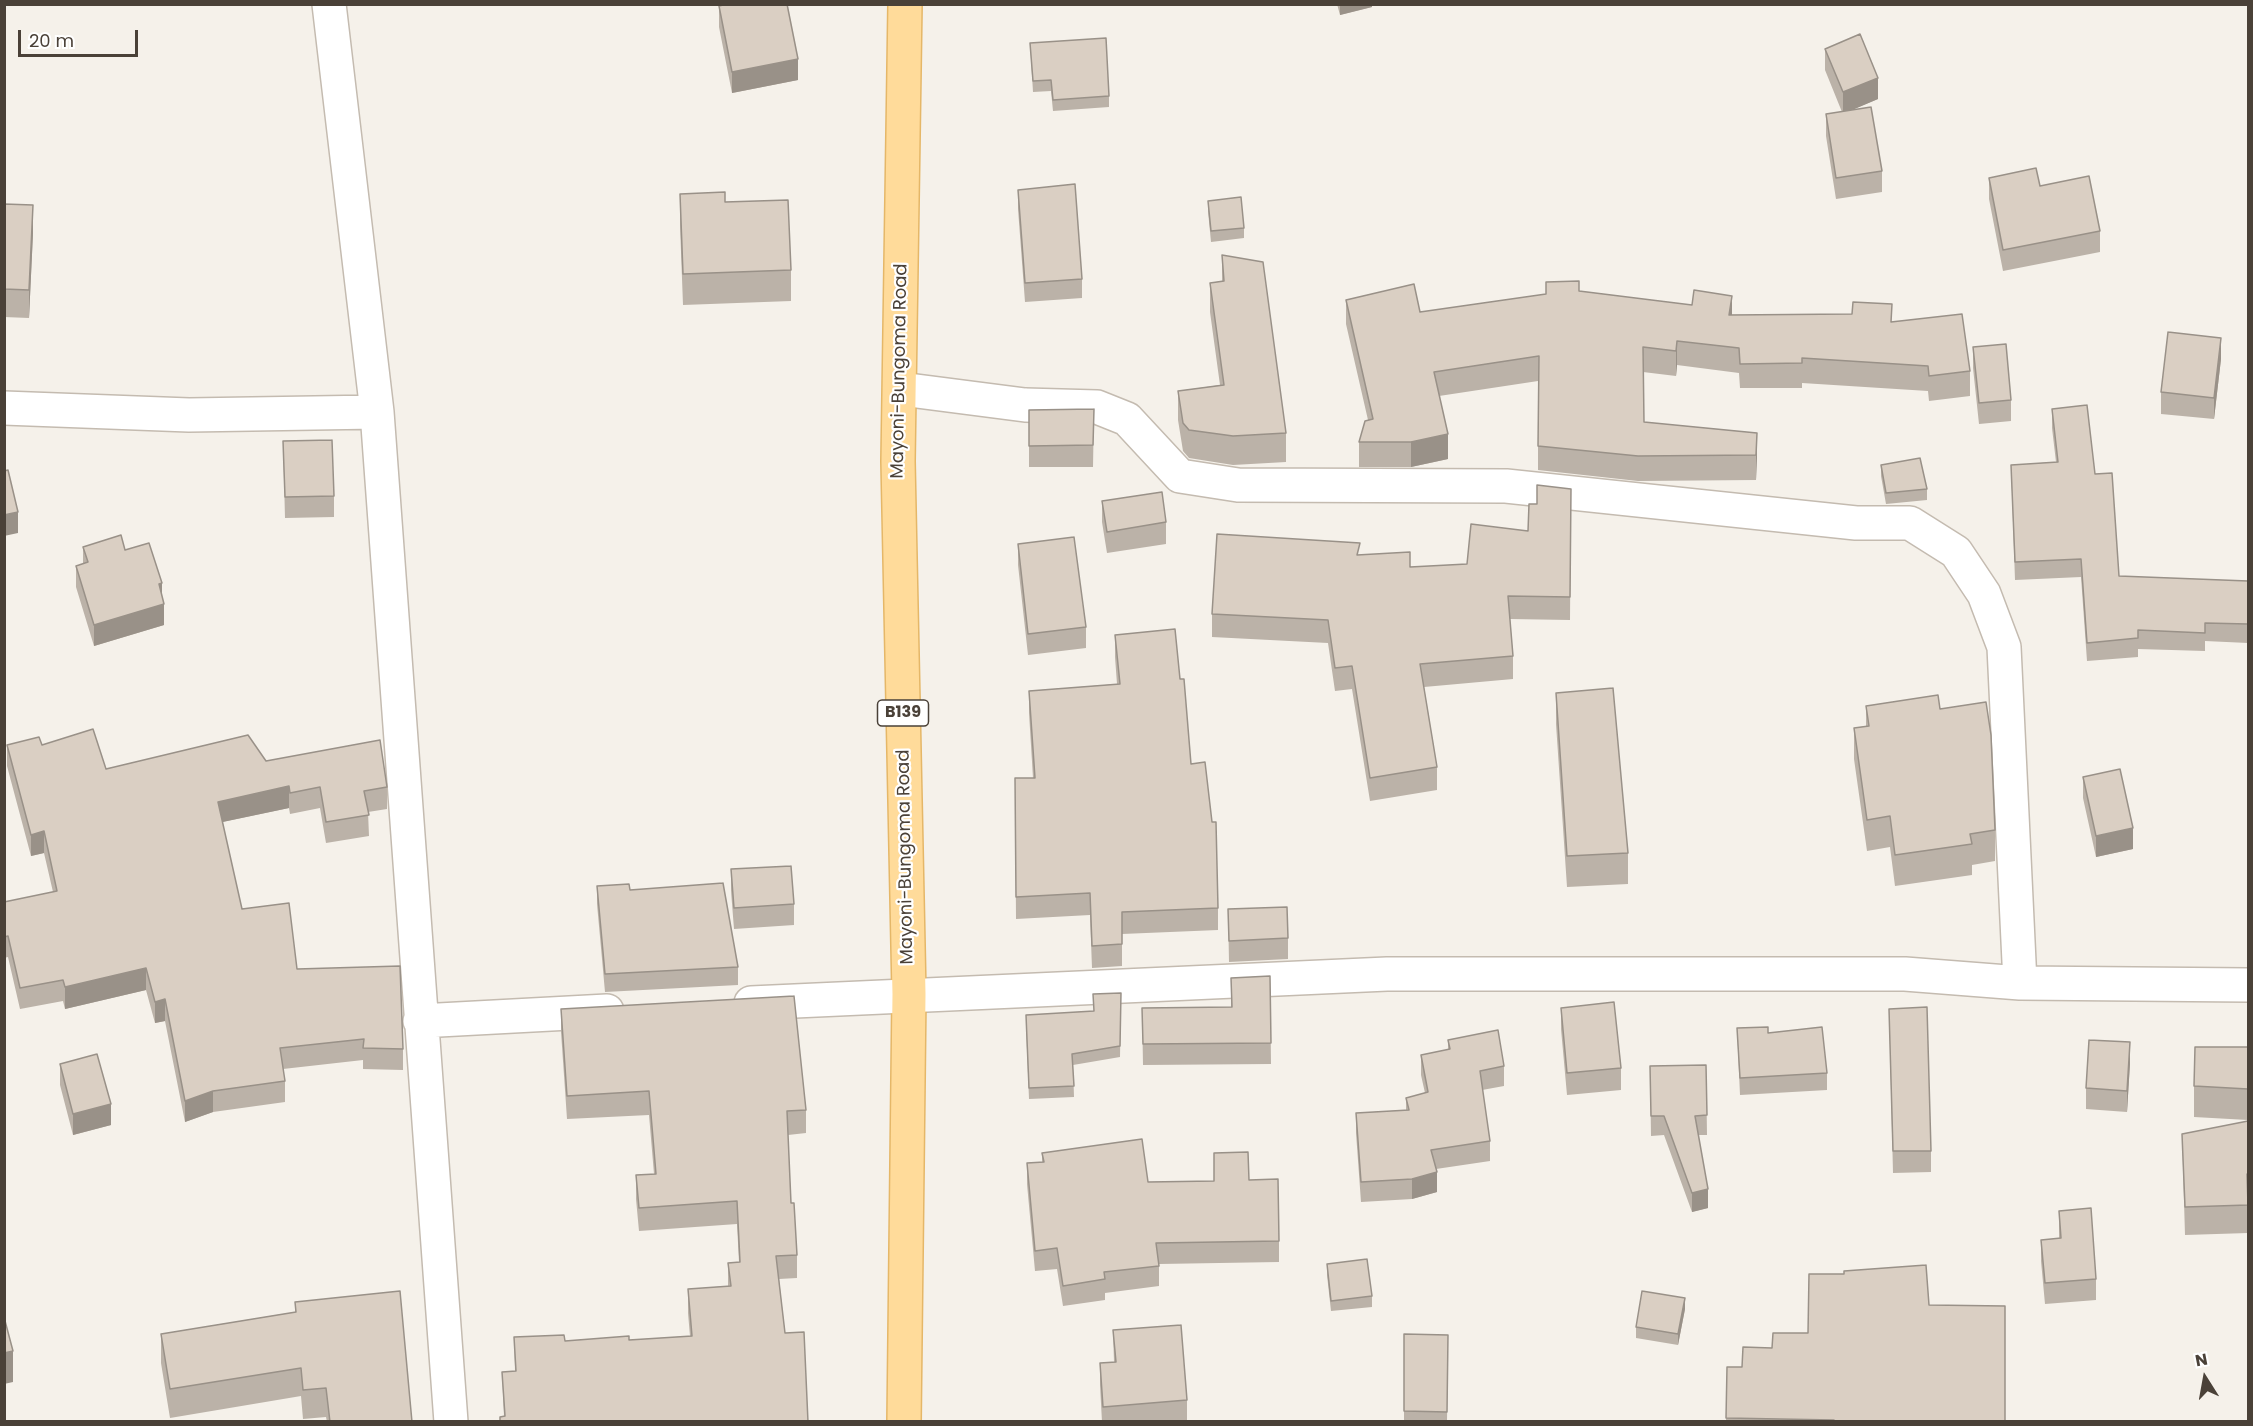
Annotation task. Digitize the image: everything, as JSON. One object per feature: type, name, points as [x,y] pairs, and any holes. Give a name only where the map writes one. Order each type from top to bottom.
[{"type":"main road","name":"Mayoni-Bungoma Road","points":[[904,1422],[909,994],[898,473],[905,4]]},
{"type":"street","points":[[329,4],[377,412],[451,1422]]},
{"type":"street","points":[[901,389],[1025,405],[1097,407],[1127,419],[1180,476],[1238,484],[1506,486],[1856,523],[1910,524],[1956,552],[1984,594],[2004,646],[2020,983]]},
{"type":"street","points":[[4,408],[189,416],[377,412]]},
{"type":"street","points":[[718,1005],[909,994],[1387,974],[1905,975],[2020,983],[2248,985]]},
{"type":"street","points":[[420,1021],[634,1009]]},
{"type":"building","points":[[787,4],[798,59],[732,72],[719,6]]},
{"type":"building","points":[[1860,34],[1878,78],[1843,92],[1825,49]]},
{"type":"building","points":[[1106,38],[1109,96],[1053,100],[1051,80],[1033,81],[1030,43]]},
{"type":"building","points":[[1871,107],[1882,171],[1836,178],[1826,114]]},
{"type":"building","points":[[2036,168],[2040,186],[2089,176],[2100,231],[2003,250],[1989,178]]},
{"type":"building","points":[[1075,184],[1082,279],[1025,283],[1018,190]]},
{"type":"building","points":[[725,192],[725,202],[788,200],[791,270],[683,274],[680,194]]},
{"type":"building","points":[[1241,197],[1244,228],[1211,231],[1208,201]]},
{"type":"building","points":[[4,204],[33,205],[29,290],[4,289]]},
{"type":"building","points":[[1222,255],[1263,262],[1286,433],[1233,436],[1189,430],[1183,423],[1178,391],[1224,385],[1210,283],[1224,281]]},
{"type":"building","points":[[1579,281],[1579,291],[1692,305],[1694,290],[1732,296],[1729,315],[1852,314],[1853,302],[1892,304],[1891,322],[1962,314],[1970,371],[1929,376],[1928,366],[1802,358],[1802,363],[1740,364],[1739,348],[1677,341],[1676,351],[1643,347],[1644,422],[1757,433],[1756,455],[1638,456],[1538,446],[1539,356],[1434,372],[1448,434],[1411,442],[1359,442],[1365,421],[1373,419],[1346,300],[1414,284],[1420,312],[1546,294],[1546,282]]},
{"type":"building","points":[[2168,332],[2221,338],[2214,398],[2161,392]]},
{"type":"building","points":[[2006,344],[2011,400],[1979,403],[1973,347]]},
{"type":"building","points":[[2087,405],[2095,474],[2112,473],[2119,576],[2248,581],[2248,624],[2205,623],[2205,633],[2138,630],[2138,638],[2087,643],[2081,559],[2015,562],[2011,465],[2058,462],[2052,409]]},
{"type":"building","points":[[1094,409],[1093,445],[1029,446],[1029,410]]},
{"type":"building","points":[[332,440],[334,496],[285,497],[283,441]]},
{"type":"building","points":[[1920,458],[1927,489],[1886,493],[1881,465]]},
{"type":"building","points":[[8,470],[18,512],[4,515],[4,471]]},
{"type":"building","points":[[1537,485],[1571,489],[1570,597],[1508,596],[1513,656],[1420,664],[1437,767],[1370,778],[1352,666],[1335,668],[1328,620],[1212,614],[1217,534],[1360,543],[1357,555],[1410,552],[1410,567],[1467,564],[1471,524],[1528,531],[1529,504],[1537,504]]},
{"type":"building","points":[[1162,492],[1166,522],[1107,532],[1102,501]]},
{"type":"building","points":[[121,535],[125,550],[149,543],[162,583],[159,584],[164,604],[94,625],[76,566],[88,562],[83,547]]},
{"type":"building","points":[[1074,537],[1086,627],[1028,634],[1018,544]]},
{"type":"building","points":[[1175,629],[1180,679],[1184,679],[1191,764],[1205,762],[1212,822],[1216,822],[1218,908],[1122,912],[1122,944],[1092,946],[1090,893],[1016,897],[1015,778],[1035,778],[1029,691],[1120,684],[1115,635]]},
{"type":"building","points":[[1613,688],[1628,853],[1567,856],[1556,693]]},
{"type":"building","points":[[1938,695],[1940,709],[1986,702],[1991,735],[1995,830],[1970,834],[1972,844],[1895,855],[1890,816],[1867,820],[1854,728],[1869,726],[1866,706]]},
{"type":"building","points":[[93,729],[106,769],[248,735],[266,761],[380,740],[387,787],[364,791],[369,815],[326,822],[320,787],[290,793],[289,786],[218,802],[242,909],[289,903],[297,969],[400,966],[403,1049],[363,1048],[364,1039],[280,1048],[285,1081],[213,1091],[185,1101],[165,999],[155,1002],[146,968],[65,987],[63,980],[20,988],[8,936],[4,937],[4,902],[57,891],[44,831],[31,835],[7,745],[39,737],[42,745]]},
{"type":"building","points":[[2120,769],[2133,828],[2096,836],[2083,777]]},
{"type":"building","points":[[791,866],[794,904],[734,908],[731,869]]},
{"type":"building","points":[[723,883],[738,967],[605,974],[597,886],[629,884],[630,890]]},
{"type":"building","points":[[1287,907],[1288,938],[1229,941],[1228,909]]},
{"type":"building","points":[[1270,976],[1271,1043],[1143,1044],[1142,1008],[1232,1007],[1231,978]]},
{"type":"building","points":[[1121,993],[1120,1046],[1072,1054],[1074,1086],[1029,1088],[1026,1015],[1094,1011],[1093,994]]},
{"type":"building","points":[[794,996],[806,1110],[787,1111],[791,1203],[794,1203],[797,1255],[776,1256],[785,1333],[804,1332],[808,1422],[500,1422],[500,1417],[505,1416],[502,1372],[516,1371],[514,1337],[564,1335],[565,1341],[629,1336],[629,1340],[692,1336],[688,1289],[731,1286],[728,1263],[740,1262],[737,1201],[639,1208],[636,1175],[656,1174],[649,1091],[567,1096],[561,1009]]},
{"type":"building","points":[[1614,1002],[1621,1068],[1567,1073],[1561,1008]]},
{"type":"building","points":[[1927,1007],[1931,1151],[1893,1151],[1889,1009]]},
{"type":"building","points":[[1768,1027],[1768,1033],[1822,1027],[1827,1073],[1740,1078],[1737,1028]]},
{"type":"building","points":[[1498,1030],[1504,1066],[1480,1071],[1490,1141],[1431,1150],[1437,1172],[1412,1179],[1361,1182],[1356,1113],[1409,1110],[1406,1098],[1428,1092],[1421,1055],[1450,1049],[1448,1040]]},
{"type":"building","points":[[2089,1040],[2130,1042],[2127,1091],[2086,1088]]},
{"type":"building","points":[[2195,1047],[2248,1047],[2248,1089],[2194,1086]]},
{"type":"building","points":[[97,1054],[111,1104],[73,1114],[60,1064]]},
{"type":"building","points":[[1706,1065],[1707,1115],[1695,1116],[1708,1189],[1692,1193],[1664,1116],[1651,1116],[1650,1066]]},
{"type":"building","points":[[2248,1121],[2248,1205],[2185,1207],[2182,1134]]},
{"type":"building","points":[[1142,1139],[1148,1182],[1214,1181],[1214,1153],[1248,1152],[1249,1180],[1278,1179],[1279,1241],[1156,1243],[1159,1266],[1104,1272],[1105,1279],[1063,1286],[1057,1248],[1035,1251],[1027,1163],[1044,1162],[1042,1153]]},
{"type":"building","points":[[2091,1208],[2096,1279],[2045,1283],[2041,1240],[2061,1238],[2059,1211]]},
{"type":"building","points":[[1367,1259],[1372,1296],[1331,1301],[1327,1264]]},
{"type":"building","points":[[1926,1265],[1929,1305],[2005,1306],[2005,1422],[1834,1422],[1834,1420],[1726,1418],[1727,1367],[1742,1367],[1743,1347],[1772,1348],[1773,1333],[1808,1333],[1809,1274],[1844,1274],[1844,1271]]},
{"type":"building","points":[[400,1291],[412,1422],[330,1422],[326,1388],[303,1390],[301,1368],[170,1389],[161,1334],[296,1312],[295,1302]]},
{"type":"building","points":[[1642,1291],[1685,1298],[1678,1334],[1636,1327]]},
{"type":"building","points":[[4,1317],[13,1351],[4,1353]]},
{"type":"building","points":[[1181,1325],[1187,1400],[1103,1407],[1100,1363],[1116,1362],[1113,1330]]},
{"type":"building","points":[[1404,1334],[1448,1335],[1447,1412],[1404,1411]]}]
